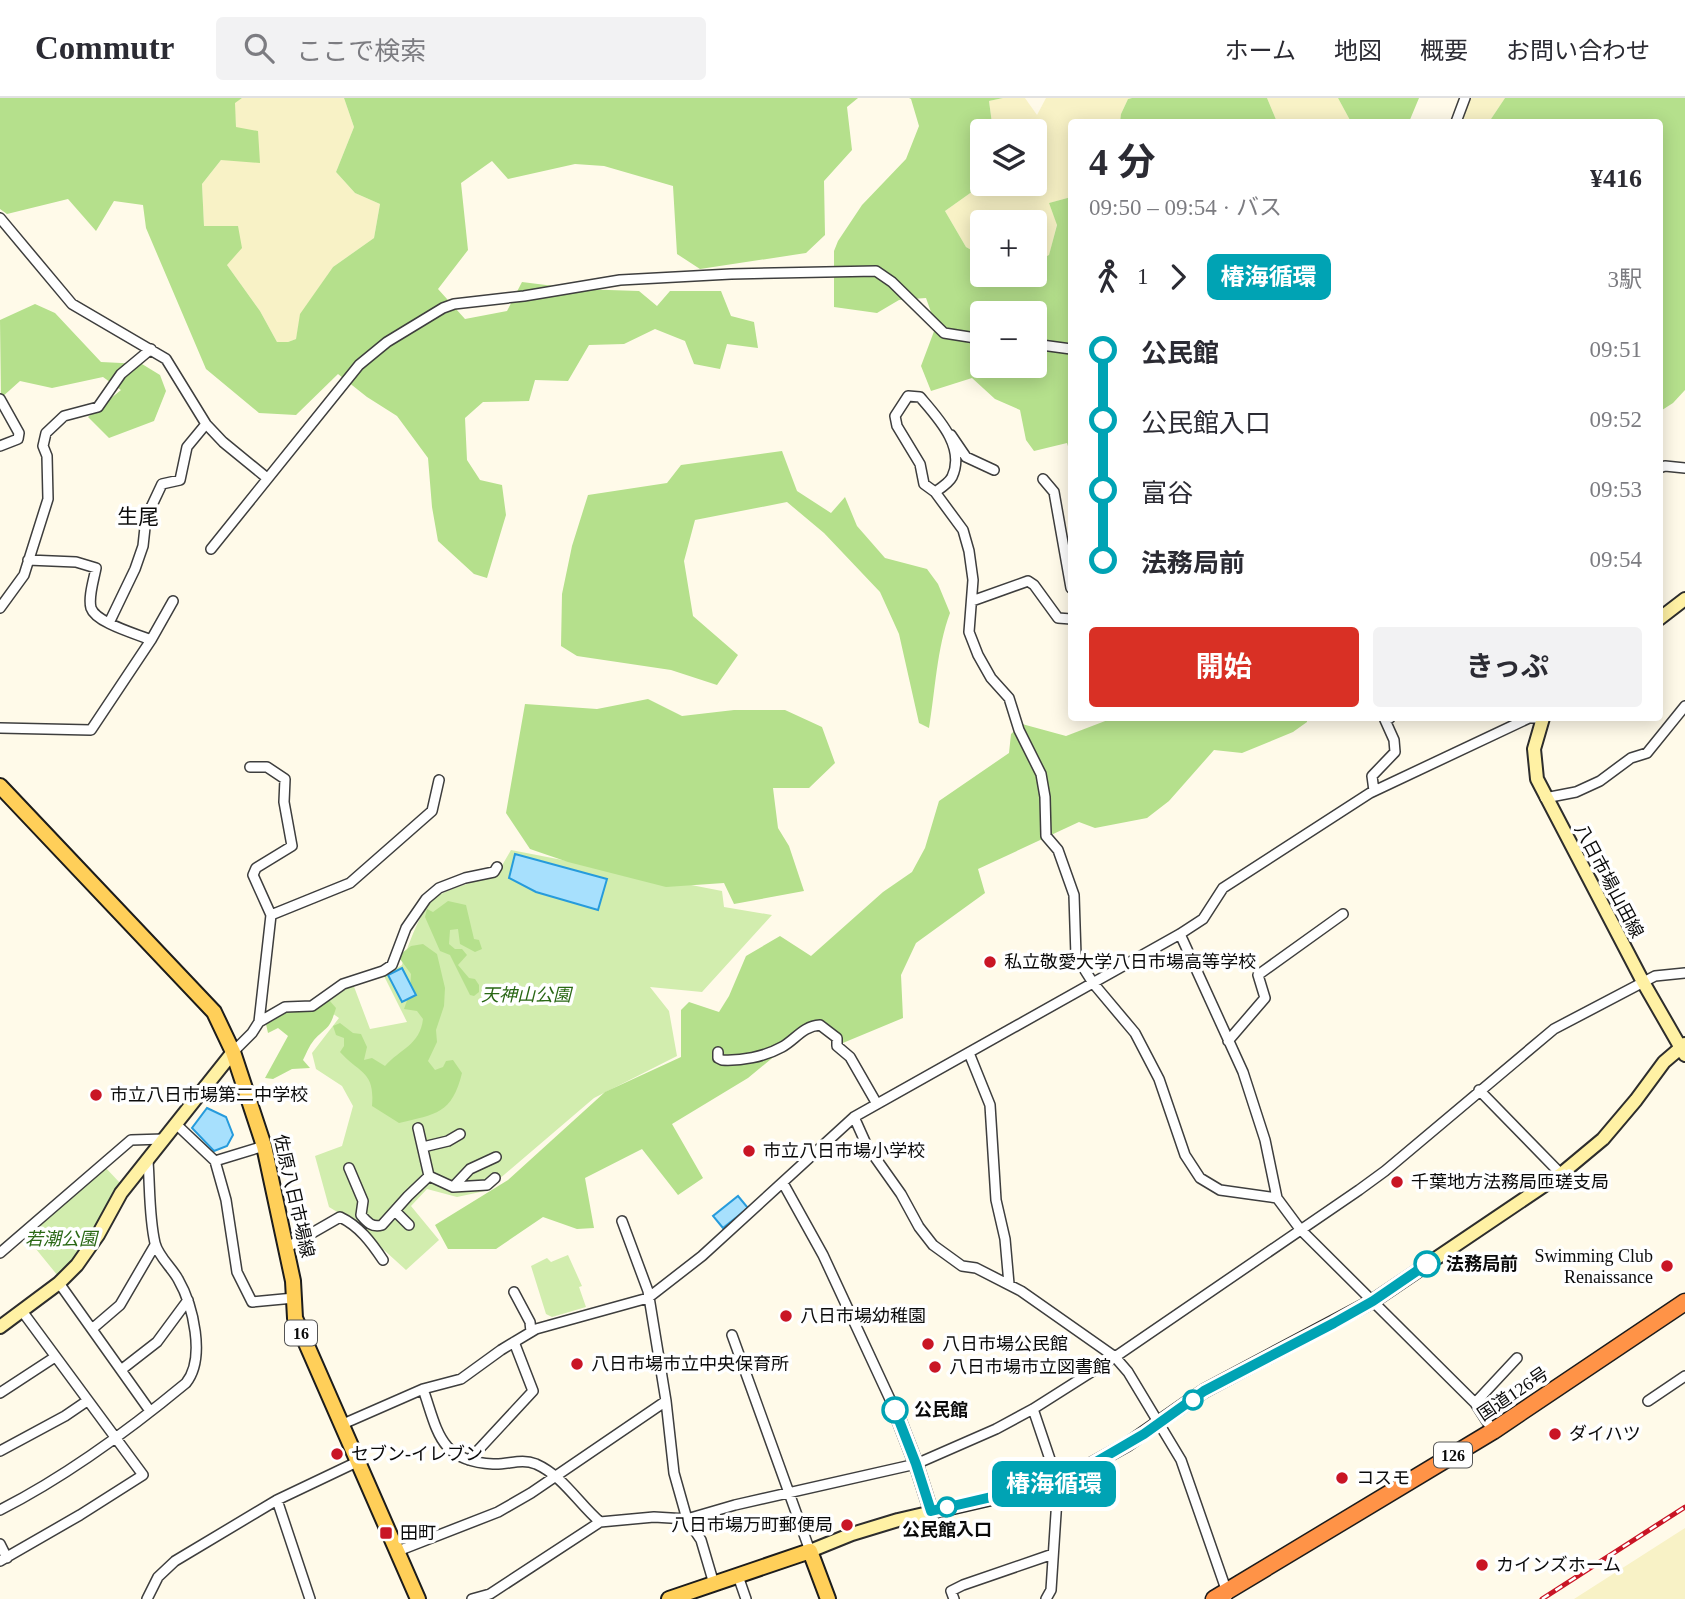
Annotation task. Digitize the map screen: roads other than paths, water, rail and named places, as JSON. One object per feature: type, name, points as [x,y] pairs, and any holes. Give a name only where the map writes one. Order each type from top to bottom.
[{"type":"highway","name":"国道126号","points":[[1223,1597],[1493,1431],[1685,1302]]},
{"type":"main road","name":"佐原八日市場線","points":[[0,786],[214,1012],[233,1052],[264,1146],[293,1281],[295,1318],[418,1599]]},
{"type":"main road","points":[[669,1599],[810,1551],[828,1599]]},
{"type":"street","points":[[1457,119],[1465,98]]},
{"type":"street","points":[[0,218],[72,304],[166,359],[206,424],[223,442],[267,478]]},
{"type":"street","points":[[211,549],[359,365],[387,342],[454,304],[524,296],[620,279],[876,271],[892,282],[944,334],[970,337]]},
{"type":"street","points":[[1047,346],[1068,349]]},
{"type":"street","points":[[0,608],[20,583],[48,499],[47,456],[43,446],[46,433],[64,416],[98,407],[121,374],[151,349]]},
{"type":"street","points":[[994,470],[966,457],[946,427],[920,397],[908,396],[895,416],[897,426],[920,464],[924,484],[935,492],[963,530],[973,580],[969,632],[991,678],[1009,698],[1019,730],[1041,774],[1045,796],[1046,836],[1058,850],[1074,895],[1076,956],[1093,983],[1135,1033],[1159,1079],[1191,1168],[1200,1178],[1220,1190],[1277,1198]]},
{"type":"street","points":[[0,399],[19,433],[18,439],[0,446]]},
{"type":"street","points":[[109,623],[135,569],[143,546],[146,518],[162,484],[180,480],[187,447],[206,424]]},
{"type":"street","points":[[935,492],[951,480],[956,462],[946,427]]},
{"type":"street","points":[[1663,467],[1685,468]]},
{"type":"street","points":[[1043,479],[1054,492],[1068,571]]},
{"type":"street","points":[[28,561],[76,562],[96,568],[92,608],[98,618],[151,640]]},
{"type":"street","points":[[972,601],[1028,581],[1034,585],[1058,618],[1068,619]]},
{"type":"street","points":[[1663,616],[1685,599]]},
{"type":"street","points":[[0,727],[91,730],[151,640],[173,601]]},
{"type":"street","points":[[1545,798],[1576,792],[1600,781],[1631,758],[1647,753],[1685,706]]},
{"type":"street","points":[[1374,791],[1372,776],[1395,752],[1394,740],[1385,721]]},
{"type":"street","points":[[343,1424],[423,1389],[461,1379],[531,1332],[648,1298],[702,1256],[854,1117],[1181,934],[1203,919],[1223,888],[1374,791],[1523,721]]},
{"type":"street","name":"八日市場山田線","points":[[1542,721],[1536,738],[1534,761],[1537,779],[1545,798],[1643,982],[1683,1049]]},
{"type":"street","points":[[0,1326],[59,1283],[77,1265],[98,1235],[121,1193],[258,1023],[271,915],[253,875],[256,868],[292,846],[284,802],[285,779],[267,767],[250,767]]},
{"type":"street","points":[[271,915],[349,883],[432,811],[439,780]]},
{"type":"street","points":[[258,1023],[285,1007],[312,1006],[343,984],[383,971],[392,965],[406,928],[426,900],[439,888],[464,878],[494,872],[497,867]]},
{"type":"street","points":[[1228,1041],[1265,998],[1258,975],[1343,914]]},
{"type":"street","points":[[1181,934],[1242,1072],[1265,1140],[1277,1198],[1300,1229],[1475,1403],[1493,1431]]},
{"type":"street","points":[[472,1599],[491,1594],[600,1522],[654,1517],[687,1519],[735,1505],[916,1464],[996,1429],[1115,1357],[1385,1171],[1554,1029],[1655,976],[1685,973]]},
{"type":"street","points":[[718,1052],[718,1058],[722,1060],[744,1060],[782,1047],[802,1031],[820,1026],[837,1038],[837,1046],[850,1057],[877,1104]]},
{"type":"street","points":[[732,1335],[810,1551],[867,1529],[931,1511],[1058,1483],[1160,1423],[1204,1391],[1373,1301],[1561,1174],[1603,1139],[1664,1062],[1683,1049]]},
{"type":"street","points":[[969,1053],[990,1105],[996,1200],[1005,1239],[1009,1284]]},
{"type":"street","points":[[1479,1090],[1561,1174]]},
{"type":"street","points":[[854,1117],[867,1146],[933,1245],[962,1265],[976,1268],[1009,1284],[1115,1357],[1128,1371],[1181,1460],[1223,1597]]},
{"type":"street","points":[[177,1125],[215,1161],[226,1200],[237,1272],[252,1302],[294,1298]]},
{"type":"street","points":[[418,1128],[429,1176]]},
{"type":"street","points":[[423,1147],[448,1141],[460,1134]]},
{"type":"street","points":[[0,1253],[131,1140],[164,1139]]},
{"type":"street","points":[[215,1161],[264,1146]]},
{"type":"street","points":[[453,1187],[470,1169],[496,1157]]},
{"type":"street","points":[[0,1510],[55,1480],[114,1438],[188,1381],[195,1370],[192,1312],[178,1279],[155,1245],[148,1161]]},
{"type":"street","points":[[349,1168],[363,1202],[362,1215],[368,1224],[378,1226]]},
{"type":"street","points":[[429,1176],[439,1178],[453,1187],[487,1185],[495,1178]]},
{"type":"street","points":[[369,1240],[377,1232],[378,1226],[429,1176]]},
{"type":"street","points":[[783,1183],[829,1267],[895,1410],[931,1511]]},
{"type":"street","points":[[395,1211],[409,1225]]},
{"type":"street","points":[[286,1248],[340,1217],[351,1222],[369,1240],[383,1260]]},
{"type":"street","points":[[622,1220],[648,1291],[666,1401],[674,1473],[687,1519],[701,1540],[715,1584]]},
{"type":"street","points":[[92,1329],[120,1305],[155,1245]]},
{"type":"street","points":[[59,1283],[150,1410]]},
{"type":"street","points":[[514,1292],[530,1322],[531,1332]]},
{"type":"street","points":[[121,1370],[157,1342],[188,1300]]},
{"type":"street","points":[[0,1544],[4,1559],[143,1475],[22,1311]]},
{"type":"street","points":[[469,1460],[533,1391],[514,1342]]},
{"type":"street","points":[[0,1394],[55,1357]]},
{"type":"street","points":[[1475,1403],[1517,1359]]},
{"type":"street","points":[[1648,1401],[1685,1376]]},
{"type":"street","points":[[423,1389],[439,1433],[449,1451],[469,1460],[494,1465],[526,1461],[557,1476],[583,1507],[600,1522]]},
{"type":"street","points":[[0,1451],[87,1401]]},
{"type":"street","points":[[398,1550],[498,1512],[557,1476],[666,1401]]},
{"type":"street","points":[[1033,1409],[1058,1483],[1051,1590],[1046,1599]]},
{"type":"street","points":[[152,1596],[158,1577],[175,1562],[277,1500],[359,1461]]},
{"type":"street","points":[[277,1500],[310,1599]]},
{"type":"street","points":[[954,1599],[951,1591],[1053,1554]]},
{"type":"street","points":[[738,1576],[746,1599]]},
{"type":"water","points":[[515,854],[607,879],[598,910],[536,892],[509,878]]},
{"type":"water","points":[[402,968],[416,995],[402,1002],[388,975]]},
{"type":"water","points":[[207,1108],[226,1117],[233,1135],[227,1146],[214,1151],[192,1128]]},
{"type":"water","points":[[738,1196],[748,1208],[723,1228],[713,1216]]},
{"type":"railway","points":[[1542,1599],[1685,1507]]},
{"type":"place","name":"私立敬愛大学八日市場高等学校","points":[[990,962]]},
{"type":"place","name":"市立八日市場第二中学校","points":[[96,1095]]},
{"type":"place","name":"市立八日市場小学校","points":[[749,1151]]},
{"type":"place","name":"千葉地方法務局匝瑳支局","points":[[1397,1182]]},
{"type":"place","name":"法務局前","points":[[1427,1264]]},
{"type":"place","name":"Swimming Club Renaissance","points":[[1667,1266]]},
{"type":"place","name":"八日市場幼稚園","points":[[786,1316]]},
{"type":"place","name":"八日市場公民館","points":[[928,1344]]},
{"type":"place","name":"八日市場市立中央保育所","points":[[577,1364]]},
{"type":"place","name":"八日市場市立図書館","points":[[935,1367]]},
{"type":"place","name":"公民館","points":[[895,1410]]},
{"type":"place","name":"ダイハツ","points":[[1555,1434]]},
{"type":"place","name":"セブン-イレブン","points":[[337,1454]]},
{"type":"place","name":"コスモ","points":[[1342,1478]]},
{"type":"place","name":"公民館入口","points":[[947,1507]]},
{"type":"place","name":"八日市場万町郵便局","points":[[847,1525]]},
{"type":"place","name":"田町","points":[[386,1533]]},
{"type":"place","name":"カインズホーム","points":[[1482,1565]]},
{"type":"district","name":"生尾","points":[[138,517]]},
{"type":"park label","name":"天神山公園","points":[[526,995]]},
{"type":"park label","name":"若潮公園","points":[[61,1239]]}]
